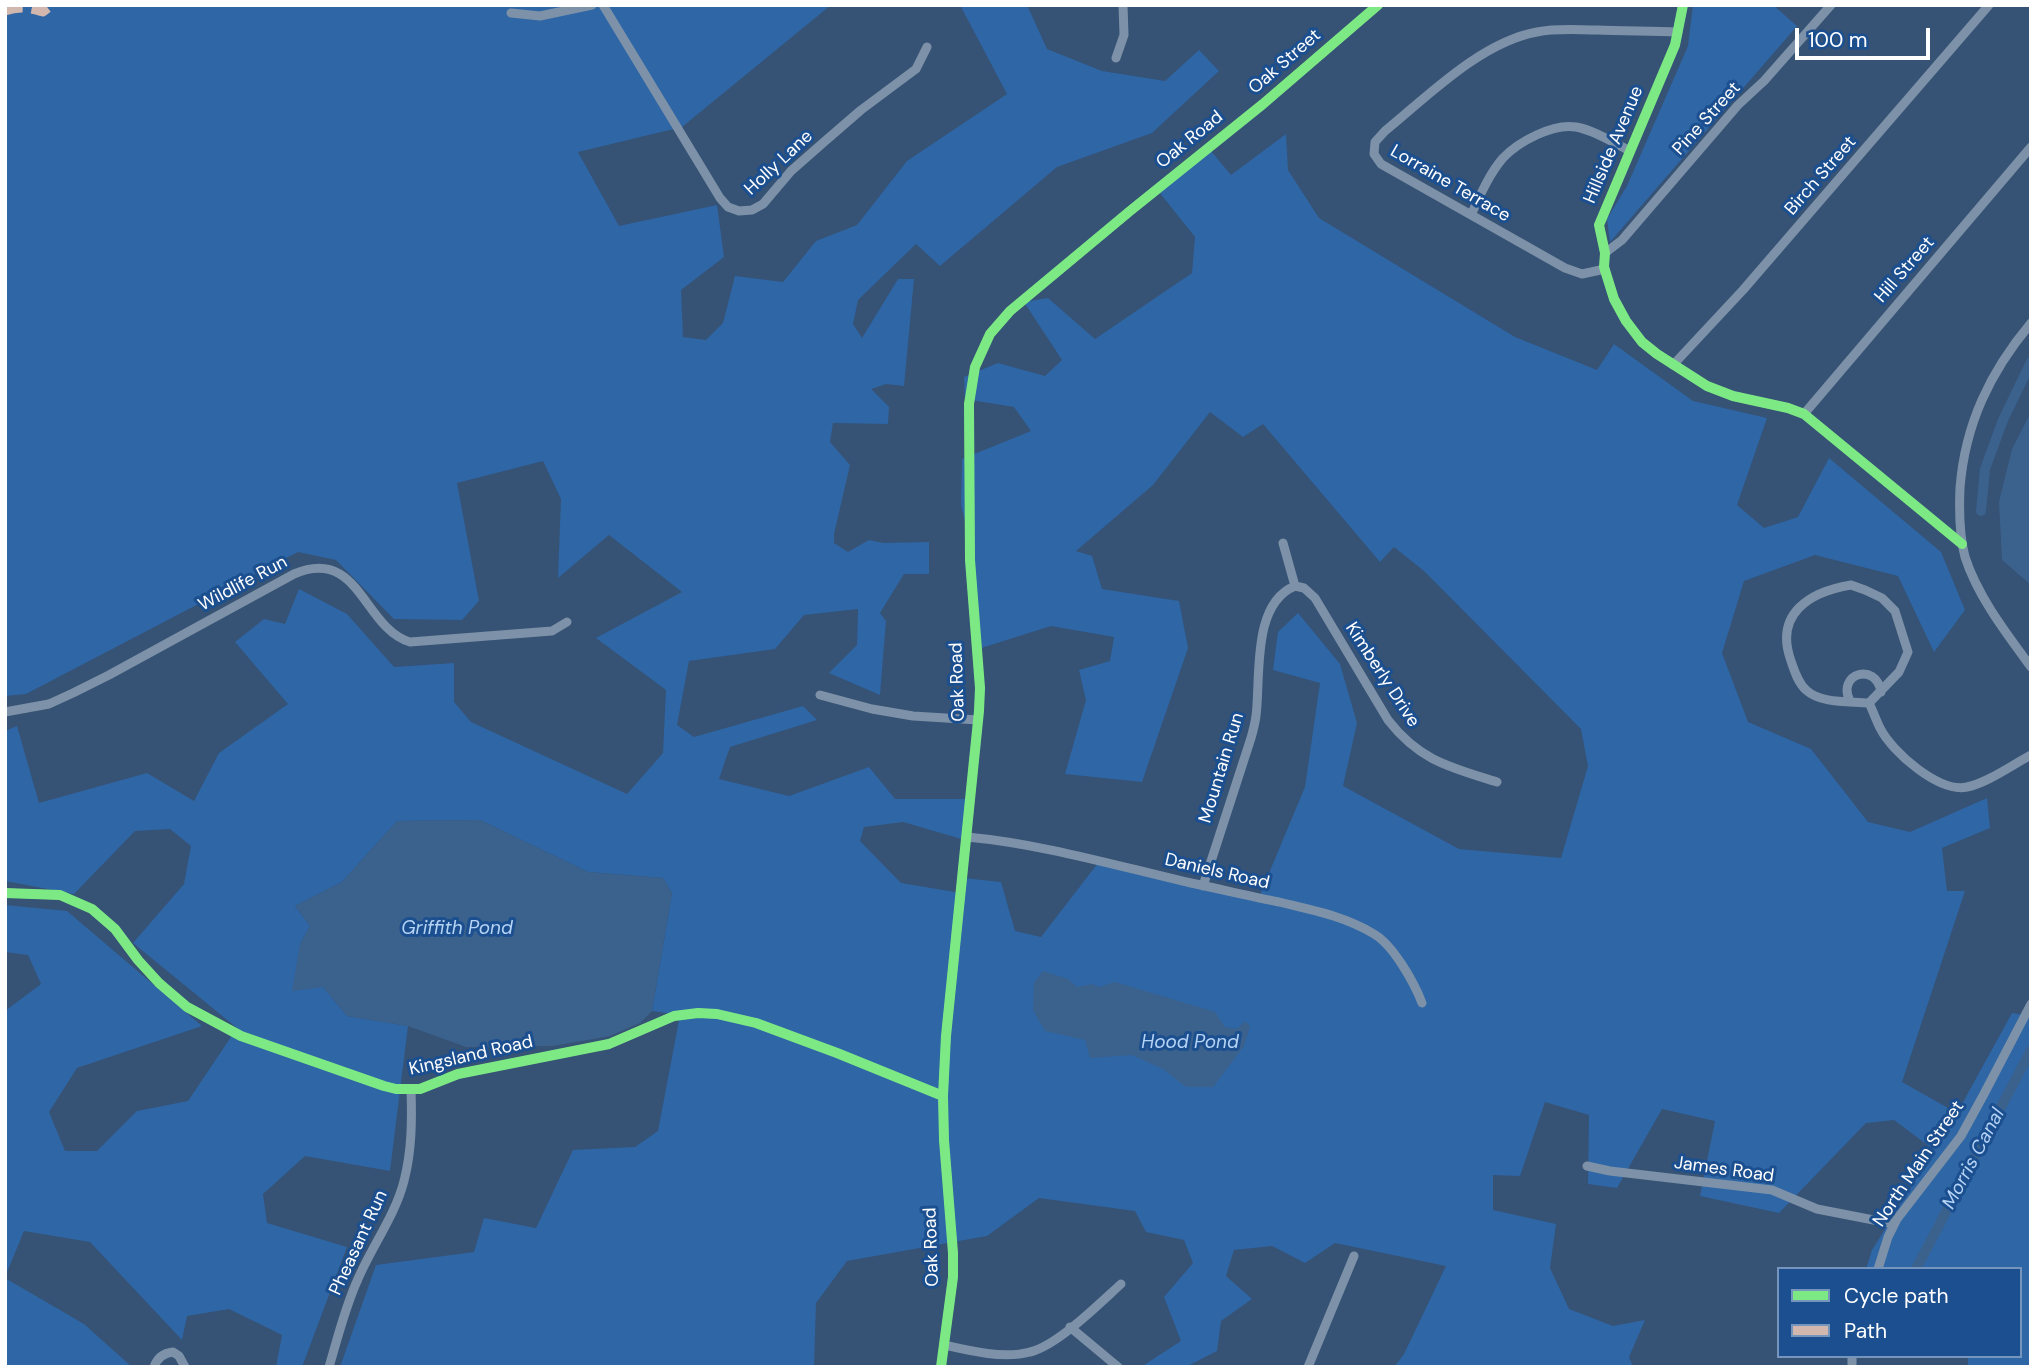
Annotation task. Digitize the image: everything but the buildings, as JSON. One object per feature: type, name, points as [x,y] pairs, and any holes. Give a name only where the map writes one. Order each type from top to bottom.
[{"type":"street","points":[[511,13],[540,16],[592,5]]},
{"type":"street","name":"Holly Lane","points":[[603,5],[720,198],[728,207],[740,211],[752,210],[767,200],[790,171],[861,110],[916,69],[927,47]]},
{"type":"street","points":[[1116,58],[1124,35],[1123,5]]},
{"type":"street","name":"Oak Street","points":[[1247,117],[1378,5]]},
{"type":"street","name":"Hillside Avenue","points":[[1683,5],[1675,45],[1599,225],[1605,253],[1605,269],[1614,299],[1642,342],[1673,365],[1707,386],[1733,396],[1774,404],[1804,414],[1962,544]]},
{"type":"street","name":"Pine Street","points":[[1605,253],[1622,240],[1738,105],[1831,5]]},
{"type":"street","name":"Birch Street","points":[[1673,365],[1743,290],[1989,5]]},
{"type":"street","name":"Lorraine Terrace","points":[[1605,269],[1576,273],[1381,164],[1373,148],[1378,137],[1463,68],[1500,45],[1517,38],[1561,29],[1678,32]]},
{"type":"street","name":"Oak Road","points":[[941,1367],[951,1302],[953,1253],[943,1096],[946,1036],[978,720],[979,688],[970,560],[969,404],[973,376],[981,350],[990,334],[1010,311],[1247,117]]},
{"type":"street","points":[[1471,215],[1480,194],[1504,158],[1547,130],[1565,126],[1577,127],[1630,151]]},
{"type":"street","name":"Hill Street","points":[[1804,414],[2031,147]]},
{"type":"street","points":[[2031,323],[1996,373],[1972,423],[1963,458],[1959,509],[1962,544],[1981,594],[2031,667]]},
{"type":"street","points":[[1283,544],[1296,586]]},
{"type":"street","name":"Wildlife Run","points":[[5,712],[49,704],[109,675],[286,578],[306,570],[330,570],[347,578],[390,630],[399,638],[410,642],[552,631],[567,622]]},
{"type":"street","points":[[1851,585],[1882,598],[1895,611],[1908,652],[1899,672],[1881,692],[1869,703],[1825,699],[1806,691],[1798,680],[1788,651],[1786,634],[1799,606],[1831,588],[1851,585]]},
{"type":"street","name":"Kimberly Drive","points":[[1296,586],[1304,588],[1315,598],[1399,735],[1434,760],[1497,782]]},
{"type":"street","name":"Mountain Run","points":[[1203,886],[1254,728],[1262,632],[1279,599],[1296,586]]},
{"type":"street","points":[[1850,701],[1846,689],[1857,675],[1874,677],[1881,692]]},
{"type":"street","points":[[820,695],[872,709],[978,720]]},
{"type":"street","points":[[1869,703],[1881,730],[1894,747],[1913,766],[1940,783],[1964,788],[1979,783],[2031,755]]},
{"type":"street","name":"Daniels Road","points":[[967,837],[991,839],[1113,864],[1329,914],[1374,934],[1384,942],[1406,971],[1422,1003]]},
{"type":"street","name":"Kingsland Road","points":[[5,893],[60,895],[92,909],[115,929],[138,960],[172,996],[213,1023],[272,1048],[384,1086],[420,1089],[458,1074],[592,1049],[674,1016],[698,1013],[717,1014],[756,1023],[943,1096]]},
{"type":"street","name":"North Main Street","points":[[1879,1267],[1894,1224],[1961,1136],[2031,1004]]},
{"type":"street","name":"Pheasant Run","points":[[329,1367],[352,1292],[394,1210],[404,1182],[411,1148],[411,1089]]},
{"type":"street","name":"James Road","points":[[1587,1166],[1772,1191],[1817,1209],[1894,1224]]},
{"type":"street","points":[[1308,1367],[1354,1256]]},
{"type":"street","points":[[944,1345],[982,1352],[1025,1353],[1042,1348],[1121,1284]]},
{"type":"street","points":[[1070,1327],[1118,1367]]},
{"type":"street","points":[[154,1367],[161,1357],[173,1352],[179,1356],[185,1367]]},
{"type":"shaded area","points":[[5,5],[831,5],[682,127],[578,152],[619,226],[717,205],[724,257],[681,290],[683,337],[706,340],[723,323],[735,276],[783,282],[816,241],[857,225],[907,161],[1007,94],[960,5],[1027,5],[1047,49],[1102,71],[1165,81],[1199,50],[1219,71],[1152,133],[1057,167],[940,266],[916,244],[858,300],[853,324],[862,338],[898,279],[914,279],[904,386],[886,384],[871,389],[889,407],[888,424],[833,423],[830,442],[850,465],[834,543],[848,552],[869,540],[883,543],[929,542],[929,574],[904,574],[880,613],[886,621],[880,695],[829,673],[857,645],[858,609],[804,615],[775,649],[689,661],[677,725],[694,737],[803,706],[817,720],[730,747],[719,779],[789,796],[869,767],[895,799],[970,799],[965,840],[903,822],[864,827],[860,841],[901,883],[961,893],[963,878],[1001,882],[1015,931],[1041,937],[1098,863],[1259,897],[1305,787],[1320,683],[1273,670],[1278,632],[1298,613],[1340,664],[1357,723],[1343,786],[1459,849],[1561,858],[1588,766],[1581,729],[1424,571],[1394,547],[1380,562],[1263,424],[1243,437],[1210,412],[1153,485],[1076,551],[1092,556],[1102,589],[1179,601],[1188,648],[1142,782],[1065,774],[1086,700],[1079,670],[1110,661],[1114,637],[1051,626],[975,650],[972,550],[961,505],[962,459],[1031,431],[1014,407],[965,399],[964,377],[998,363],[1045,376],[1062,360],[1024,302],[1048,298],[1095,339],[1192,273],[1195,237],[1155,187],[1206,145],[1231,175],[1286,134],[1288,170],[1319,218],[1515,337],[1597,370],[1614,344],[1693,401],[1767,418],[1737,505],[1764,528],[1798,517],[1829,458],[1941,552],[1965,610],[1934,652],[1898,576],[1815,555],[1744,581],[1722,653],[1748,722],[1811,749],[1868,822],[1910,832],[1987,798],[1990,828],[1942,848],[1947,891],[1965,891],[1902,1082],[1957,1113],[2012,1013],[2031,1016],[2031,1367],[1968,1367],[1968,1358],[2022,1358],[2022,1267],[1867,1267],[1872,1250],[1934,1150],[1894,1120],[1866,1123],[1779,1213],[1700,1196],[1715,1121],[1662,1109],[1617,1188],[1588,1184],[1589,1115],[1545,1102],[1520,1176],[1493,1175],[1493,1210],[1556,1224],[1550,1268],[1569,1309],[1613,1326],[1645,1320],[1629,1357],[1633,1367],[1394,1367],[1404,1354],[1446,1266],[1335,1243],[1305,1263],[1272,1246],[1234,1250],[1226,1276],[1252,1299],[1221,1321],[1217,1351],[1186,1367],[1141,1367],[1181,1341],[1164,1297],[1193,1263],[1184,1240],[1146,1232],[1135,1211],[1039,1198],[987,1236],[847,1261],[816,1303],[814,1367],[340,1367],[376,1265],[474,1252],[484,1218],[536,1228],[573,1150],[635,1147],[658,1131],[680,1015],[652,1011],[672,893],[663,878],[588,872],[480,820],[397,821],[342,882],[295,906],[310,926],[300,944],[323,987],[347,1016],[408,1026],[390,1171],[305,1156],[263,1194],[267,1223],[347,1247],[302,1367],[276,1367],[282,1335],[229,1309],[187,1316],[182,1340],[90,1242],[24,1231],[5,1277],[5,1011],[41,984],[28,955],[5,952],[5,905],[67,911],[202,1026],[77,1068],[49,1112],[65,1151],[97,1151],[137,1111],[188,1101],[237,1028],[133,943],[184,884],[191,846],[170,829],[135,831],[74,894],[5,881],[5,731],[17,726],[39,803],[147,773],[194,801],[219,753],[288,704],[235,642],[264,619],[285,624],[299,589],[347,614],[394,667],[454,663],[454,702],[471,722],[627,794],[663,753],[666,690],[596,638],[682,592],[609,535],[558,578],[561,499],[543,461],[457,483],[479,601],[462,620],[394,619],[336,560],[298,552],[26,694],[5,696]]},
{"type":"shaded area","points":[[1693,5],[1773,5],[1797,26],[1610,242],[1607,219],[1627,186],[1688,46]]},
{"type":"shaded area","points":[[5,1278],[84,1324],[132,1367],[5,1367]]},
{"type":"water","points":[[2031,412],[2031,585],[2002,560],[1999,502],[2012,449]]},
{"type":"water","name":"Griffith Pond","points":[[480,820],[588,872],[663,878],[672,893],[652,1011],[640,1023],[610,1036],[553,1046],[466,1047],[408,1026],[347,1016],[323,987],[292,991],[300,944],[310,926],[295,906],[342,882],[397,821]]},
{"type":"water","name":"Hood Pond","points":[[1043,971],[1068,979],[1077,987],[1092,984],[1099,987],[1115,982],[1215,1012],[1225,1027],[1237,1029],[1245,1021],[1250,1026],[1244,1046],[1213,1087],[1186,1087],[1163,1069],[1132,1055],[1090,1058],[1085,1040],[1045,1031],[1033,1010],[1034,983]]},
{"type":"waterway","name":"Morris Canal","points":[[1981,511],[1985,469],[2003,420],[2031,362]]},
{"type":"waterway","name":"Morris Canal","points":[[1917,1267],[2031,1050]]},
{"type":"marked path","points":[[5,11],[24,8],[43,12],[52,5]]},
{"type":"cycle path","points":[[941,1367],[953,1277],[944,1140],[946,1036],[980,688],[970,560],[969,404],[975,367],[990,334],[1010,311],[1263,104],[1378,5]]},
{"type":"cycle path","points":[[1683,5],[1675,45],[1599,225],[1605,253],[1604,267],[1614,299],[1642,342],[1657,354],[1707,386],[1733,396],[1804,414],[1962,544]]},
{"type":"cycle path","points":[[5,893],[60,895],[92,909],[115,929],[159,983],[187,1007],[241,1036],[396,1089],[420,1089],[458,1074],[609,1044],[674,1016],[698,1013],[717,1014],[756,1023],[943,1096]]}]
